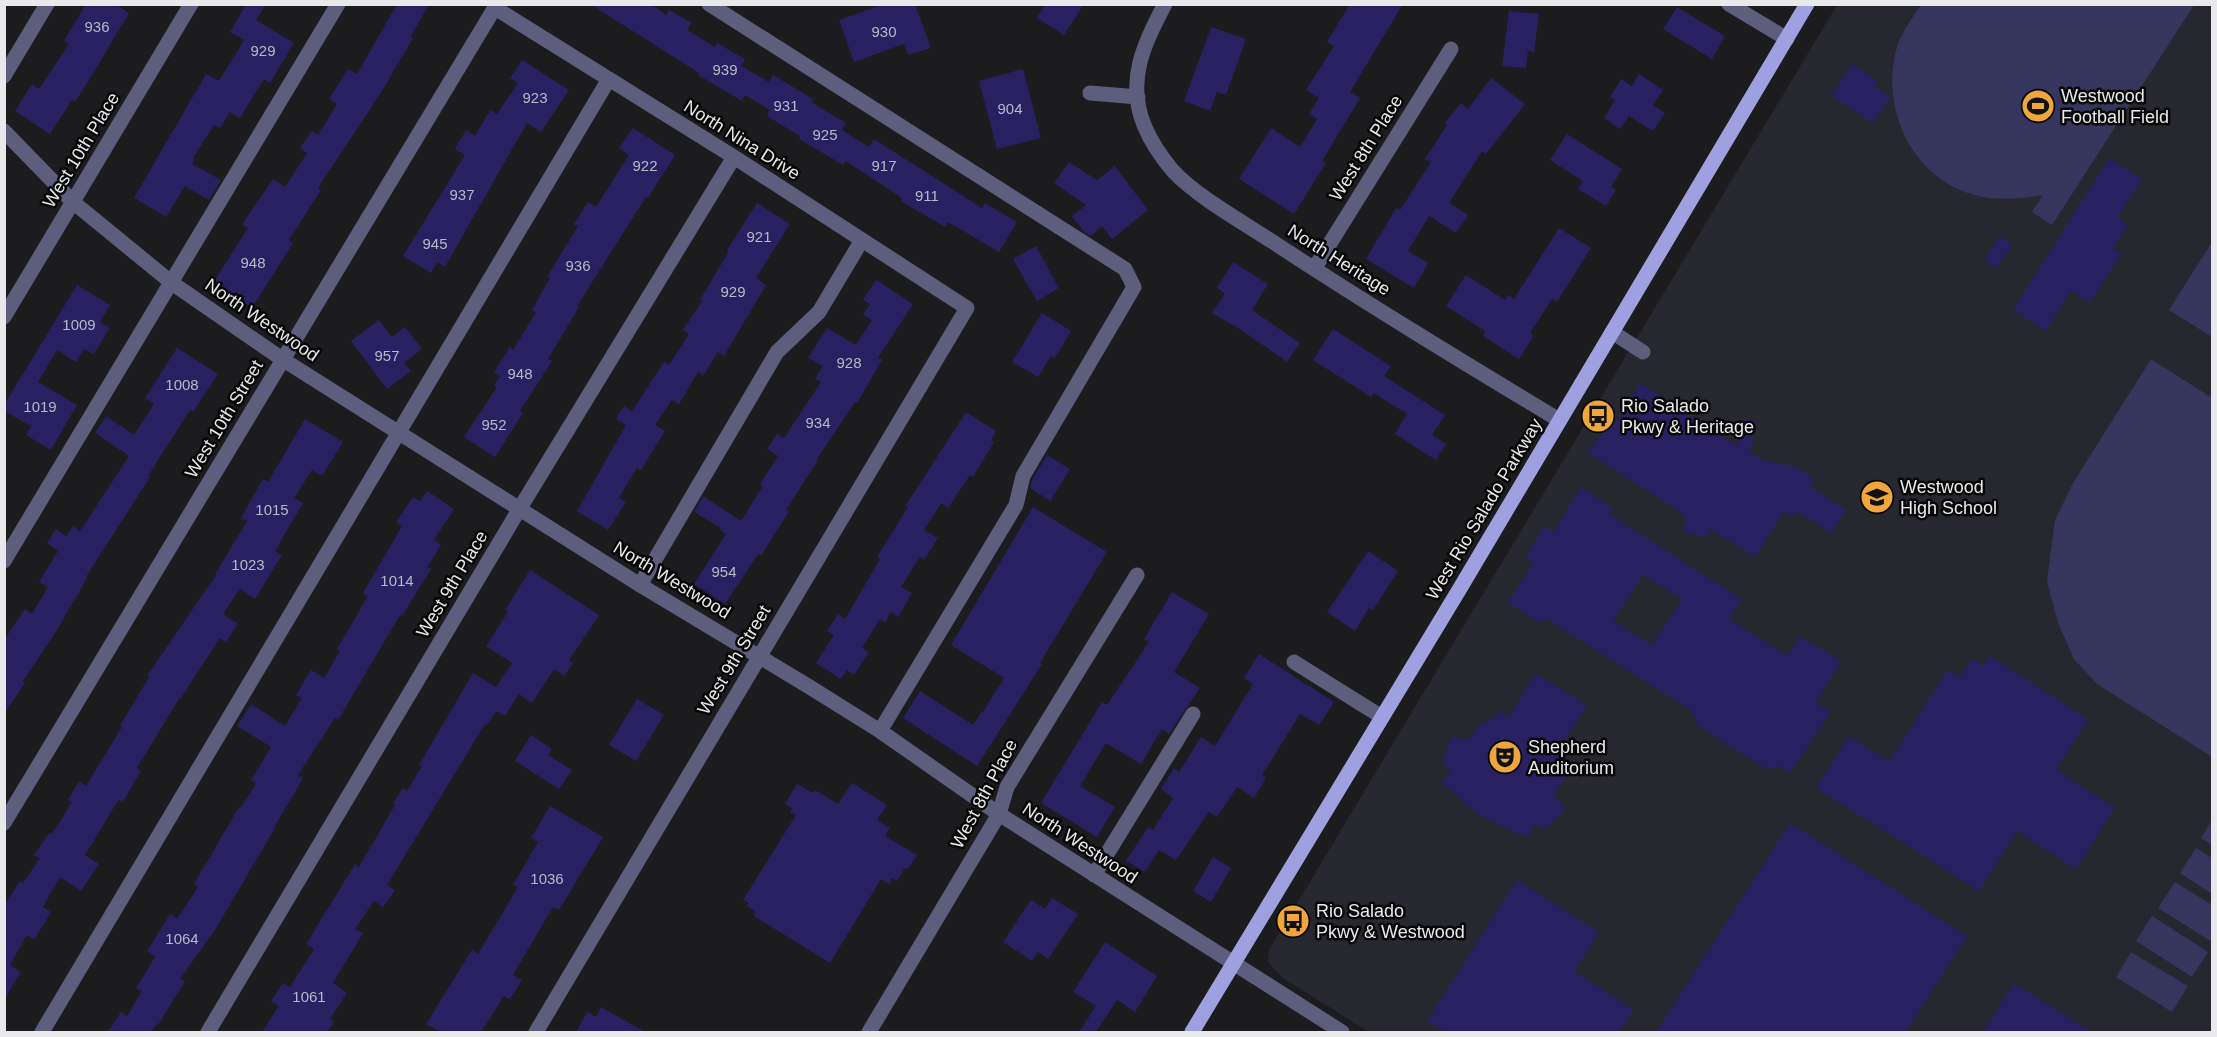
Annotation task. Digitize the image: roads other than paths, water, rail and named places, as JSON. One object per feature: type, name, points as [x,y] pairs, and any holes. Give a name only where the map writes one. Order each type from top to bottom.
[{"type":"main road","name":"West Rio Salado Parkway","points":[[1192,1032],[1807,4]]},
{"type":"street","points":[[4,76],[47,4]]},
{"type":"street","name":"West 10th Place","points":[[4,317],[191,4]]},
{"type":"street","points":[[4,561],[338,4]]},
{"type":"street","points":[[709,4],[1125,269],[1134,288],[1023,476],[1016,505],[880,732]]},
{"type":"street","name":"North Heritage","points":[[1165,4],[1145,43],[1138,66],[1138,97],[1144,124],[1155,147],[1174,172],[1204,196],[1314,269],[1559,420]]},
{"type":"street","points":[[1729,4],[1787,39]]},
{"type":"street","name":"North Nina Drive","points":[[496,6],[967,308]]},
{"type":"street","name":"West 10th Street","points":[[4,823],[496,6]]},
{"type":"street","name":"West 8th Place","points":[[1314,269],[1451,49]]},
{"type":"street","points":[[42,1032],[609,79]]},
{"type":"street","points":[[1090,93],[1138,97]]},
{"type":"street","name":"North Westwood","points":[[4,131],[73,202],[172,283],[282,359],[639,585],[760,655],[880,732],[999,814],[1342,1032]]},
{"type":"street","name":"West 9th Place","points":[[208,1032],[520,508],[734,157]]},
{"type":"street","points":[[639,585],[777,352],[819,312],[862,240]]},
{"type":"street","name":"West 9th Street","points":[[536,1032],[967,308]]},
{"type":"street","points":[[1612,332],[1643,352]]},
{"type":"street","name":"West 8th Place","points":[[869,1032],[999,814],[1007,787],[1137,575]]},
{"type":"street","points":[[1294,662],[1382,717]]},
{"type":"street","points":[[1094,874],[1193,714]]},
{"type":"place","name":"Westwood Football Field","points":[[2038,106]]},
{"type":"place","name":"Rio Salado Pkwy & Heritage","points":[[1598,416]]},
{"type":"place","name":"Westwood High School","points":[[1877,497]]},
{"type":"place","name":"Shepherd Auditorium","points":[[1505,757]]},
{"type":"place","name":"Rio Salado Pkwy & Westwood","points":[[1293,921]]}]
